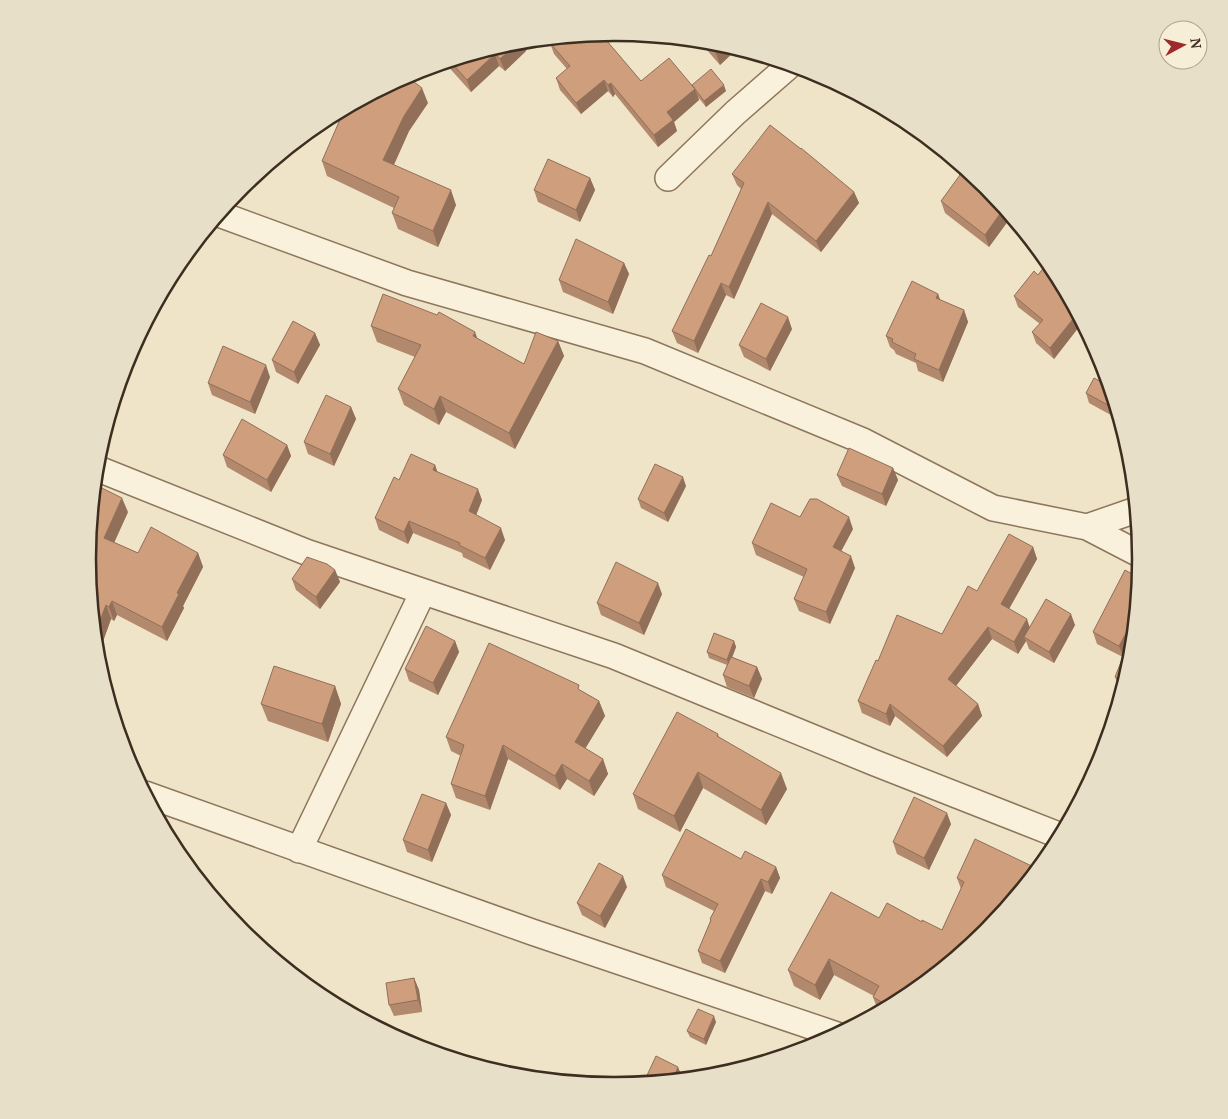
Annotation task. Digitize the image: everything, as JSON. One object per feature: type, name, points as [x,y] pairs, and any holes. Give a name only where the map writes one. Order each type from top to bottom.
[{"type":"street","points":[[668,178],[735,113],[784,70]]},
{"type":"street","points":[[226,216],[407,283],[645,351],[863,442],[993,508],[1087,527],[1132,551]]},
{"type":"street","points":[[104,471],[306,552],[614,656],[884,767],[1054,833]]},
{"type":"street","points":[[1087,527],[1130,512]]},
{"type":"street","points":[[299,850],[423,592]]},
{"type":"street","points":[[153,797],[532,932],[826,1031]]},
{"type":"building","points":[[607,41],[641,81],[669,58],[695,89],[667,112],[673,120],[654,135],[611,83],[608,85],[604,80],[576,103],[556,78],[570,66],[552,45]]},
{"type":"building","points":[[507,52],[500,59],[496,55]]},
{"type":"building","points":[[493,56],[467,80],[455,67]]},
{"type":"building","points":[[711,69],[724,85],[704,101],[692,85]]},
{"type":"building","points":[[414,82],[422,88],[404,116],[383,160],[451,190],[433,231],[392,213],[399,197],[322,161],[340,121],[385,95]]},
{"type":"building","points":[[770,125],[854,192],[816,241],[768,202],[729,287],[721,283],[694,341],[672,331],[709,255],[711,256],[744,183],[732,174]]},
{"type":"building","points":[[548,159],[590,178],[576,210],[534,190]]},
{"type":"building","points":[[959,174],[1000,214],[985,235],[941,201]]},
{"type":"building","points":[[576,239],[624,263],[608,302],[559,280]]},
{"type":"building","points":[[1043,269],[1073,319],[1050,348],[1032,332],[1043,320],[1014,296],[1034,271],[1038,275]]},
{"type":"building","points":[[912,281],[938,294],[936,298],[964,310],[939,370],[914,359],[916,354],[892,342],[893,339],[886,336]]},
{"type":"building","points":[[383,294],[437,315],[439,312],[475,332],[473,336],[524,364],[536,332],[558,341],[509,433],[440,396],[434,409],[398,389],[421,345],[371,326]]},
{"type":"building","points":[[761,303],[788,317],[766,359],[739,345]]},
{"type":"building","points":[[293,321],[315,333],[294,372],[272,360]]},
{"type":"building","points":[[223,346],[266,365],[250,402],[208,383]]},
{"type":"building","points":[[1094,378],[1101,382],[1109,406],[1086,393]]},
{"type":"building","points":[[326,395],[351,407],[330,454],[304,442]]},
{"type":"building","points":[[242,419],[287,445],[267,480],[223,455]]},
{"type":"building","points":[[849,448],[893,468],[882,494],[837,475]]},
{"type":"building","points":[[411,454],[435,465],[433,470],[478,489],[469,511],[501,528],[485,558],[459,545],[460,543],[409,521],[404,532],[375,518],[394,477],[399,480]]},
{"type":"building","points":[[655,464],[683,477],[664,513],[638,499]]},
{"type":"building","points":[[101,487],[122,498],[104,538],[138,553],[151,527],[198,553],[162,627],[112,601],[109,607],[106,605],[100,622],[96,560]]},
{"type":"building","points":[[810,499],[817,499],[849,517],[833,547],[851,556],[826,612],[794,599],[807,569],[752,543],[771,503],[800,517]]},
{"type":"building","points":[[1009,534],[1033,547],[1001,604],[1027,619],[1014,642],[988,627],[948,679],[978,704],[943,746],[890,704],[886,714],[858,701],[876,660],[878,661],[897,615],[942,634],[968,586],[977,591]]},
{"type":"building","points":[[307,557],[327,564],[335,570],[316,597],[292,579]]},
{"type":"building","points":[[616,562],[658,583],[639,623],[597,603]]},
{"type":"building","points":[[1125,570],[1132,574],[1128,627],[1119,646],[1093,632]]},
{"type":"building","points":[[1046,599],[1071,614],[1049,652],[1024,637]]},
{"type":"building","points":[[426,626],[455,641],[433,683],[405,669]]},
{"type":"building","points":[[714,633],[734,641],[727,660],[707,652]]},
{"type":"building","points":[[489,643],[579,685],[578,689],[599,701],[575,742],[603,759],[589,781],[562,764],[555,776],[503,745],[485,796],[451,784],[464,745],[446,737]]},
{"type":"building","points":[[731,657],[757,667],[749,686],[723,675]]},
{"type":"building","points":[[1122,658],[1118,678],[1115,677]]},
{"type":"building","points":[[274,666],[335,686],[322,724],[261,704]]},
{"type":"building","points":[[677,712],[718,734],[717,736],[781,773],[761,810],[698,772],[674,816],[633,794]]},
{"type":"building","points":[[422,794],[446,803],[428,850],[403,840]]},
{"type":"building","points":[[914,797],[947,813],[924,858],[893,842]]},
{"type":"building","points":[[686,829],[741,859],[745,851],[776,867],[768,882],[761,879],[720,961],[698,951],[718,904],[662,875]]},
{"type":"building","points":[[975,839],[1031,866],[1004,901],[956,949],[929,971],[882,1002],[873,997],[879,986],[829,959],[815,985],[788,970],[831,892],[879,918],[887,903],[922,922],[922,920],[942,930],[964,882],[957,878]]},
{"type":"building","points":[[599,863],[623,876],[600,916],[577,903]]},
{"type":"building","points":[[414,978],[418,1000],[389,1005],[386,983]]},
{"type":"building","points":[[698,1009],[714,1016],[704,1039],[687,1031]]},
{"type":"building","points":[[656,1056],[678,1067],[675,1074],[646,1077]]}]
